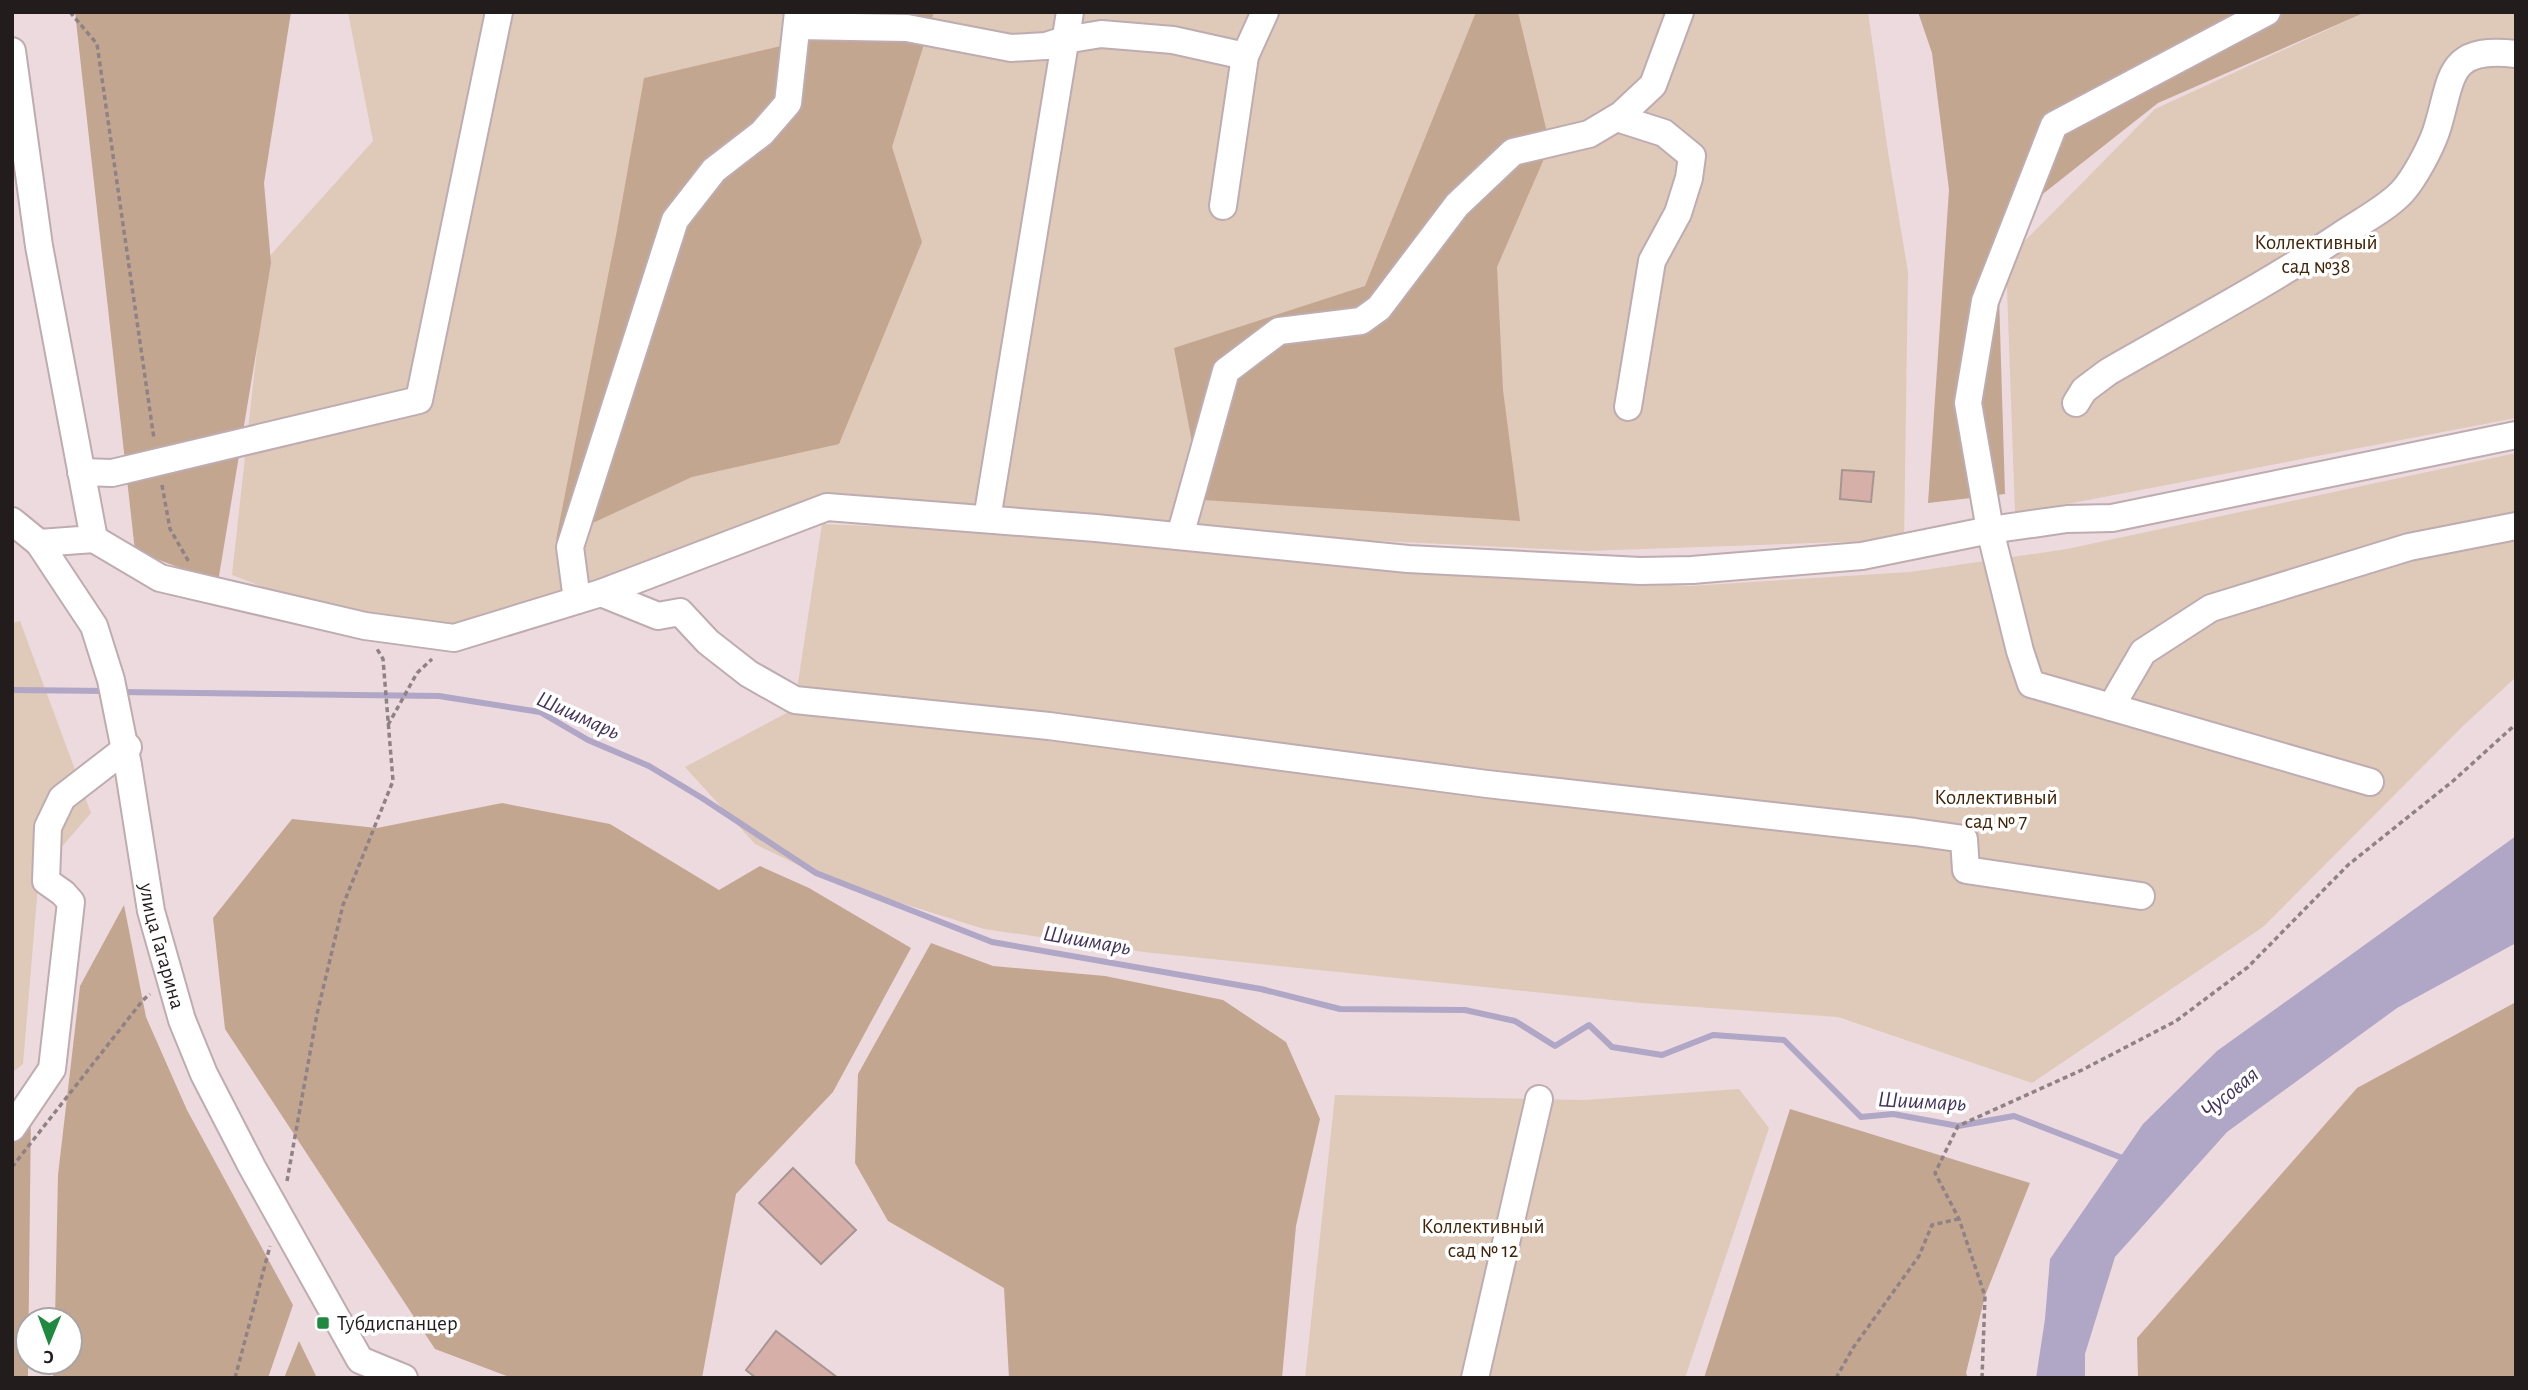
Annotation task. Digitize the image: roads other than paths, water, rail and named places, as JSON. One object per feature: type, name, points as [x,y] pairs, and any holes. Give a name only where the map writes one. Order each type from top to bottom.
[{"type":"street","points":[[81,472],[112,473],[419,400],[499,12]]},
{"type":"street","points":[[986,519],[1070,12]]},
{"type":"street","points":[[1223,206],[1245,56],[1265,12]]},
{"type":"street","points":[[1180,536],[1226,371],[1279,331],[1361,321],[1379,308],[1457,205],[1513,152],[1589,134],[1617,118],[1653,85],[1680,12]]},
{"type":"street","points":[[2267,12],[2054,125],[1985,301],[1968,403],[1990,530],[2020,651],[2031,684],[2370,782]]},
{"type":"street","points":[[589,597],[570,547],[675,220],[714,170],[762,133],[788,103],[797,19],[907,28],[1011,48],[1046,46],[1101,34],[1173,40],[1245,56]]},
{"type":"street","points":[[12,51],[39,246],[94,539]]},
{"type":"street","points":[[2077,403],[2084,390],[2108,372],[2305,259],[2402,192],[2429,148],[2449,78],[2464,60],[2486,52],[2516,54]]},
{"type":"street","points":[[1617,118],[1664,133],[1692,156],[1689,178],[1678,213],[1652,261],[1628,407]]},
{"type":"street","points":[[39,543],[94,539],[160,578],[365,626],[454,638],[589,597],[827,507],[1180,536],[1408,559],[1640,571],[1692,570],[1862,556],[1990,530],[2067,519],[2112,518],[2516,435]]},
{"type":"street","name":"улица Гагарина","points":[[12,521],[39,543],[94,626],[126,748],[150,911],[182,1020],[204,1074],[360,1360],[404,1378]]},
{"type":"street","points":[[2111,707],[2143,652],[2211,608],[2409,547],[2516,526]]},
{"type":"street","points":[[589,597],[659,617],[680,612],[708,642],[749,674],[795,700],[1049,726],[1487,784],[1964,839],[1965,870],[2141,897]]},
{"type":"street","points":[[12,1128],[52,1069],[71,902],[46,881],[48,827],[62,798],[126,748]]},
{"type":"street","points":[[1475,1378],[1539,1099]]},
{"type":"water","name":"Чусовая","points":[[2516,836],[2516,943],[2397,1008],[2227,1132],[2115,1257],[2085,1354],[2085,1378],[2036,1378],[2050,1259],[2143,1124],[2217,1051]]},
{"type":"waterway","name":"Шишмарь","points":[[12,690],[108,691]]},
{"type":"waterway","name":"Шишмарь","points":[[119,692],[439,696],[540,712],[588,740],[649,766],[816,873],[992,942],[1261,989],[1340,1009],[1465,1010],[1515,1021],[1555,1046],[1589,1025],[1612,1047],[1662,1055],[1713,1035],[1784,1040],[1861,1117],[1893,1114],[1958,1126],[2014,1116],[2125,1159]]},
{"type":"place","name":"Тубдиспанцер","points":[[323,1323]]},
{"type":"park label","name":"Коллективный сад №38","points":[[2316,254]]},
{"type":"park label","name":"Коллективный сад № 7","points":[[1996,809]]},
{"type":"park label","name":"Коллективный сад № 12","points":[[1483,1238]]}]
